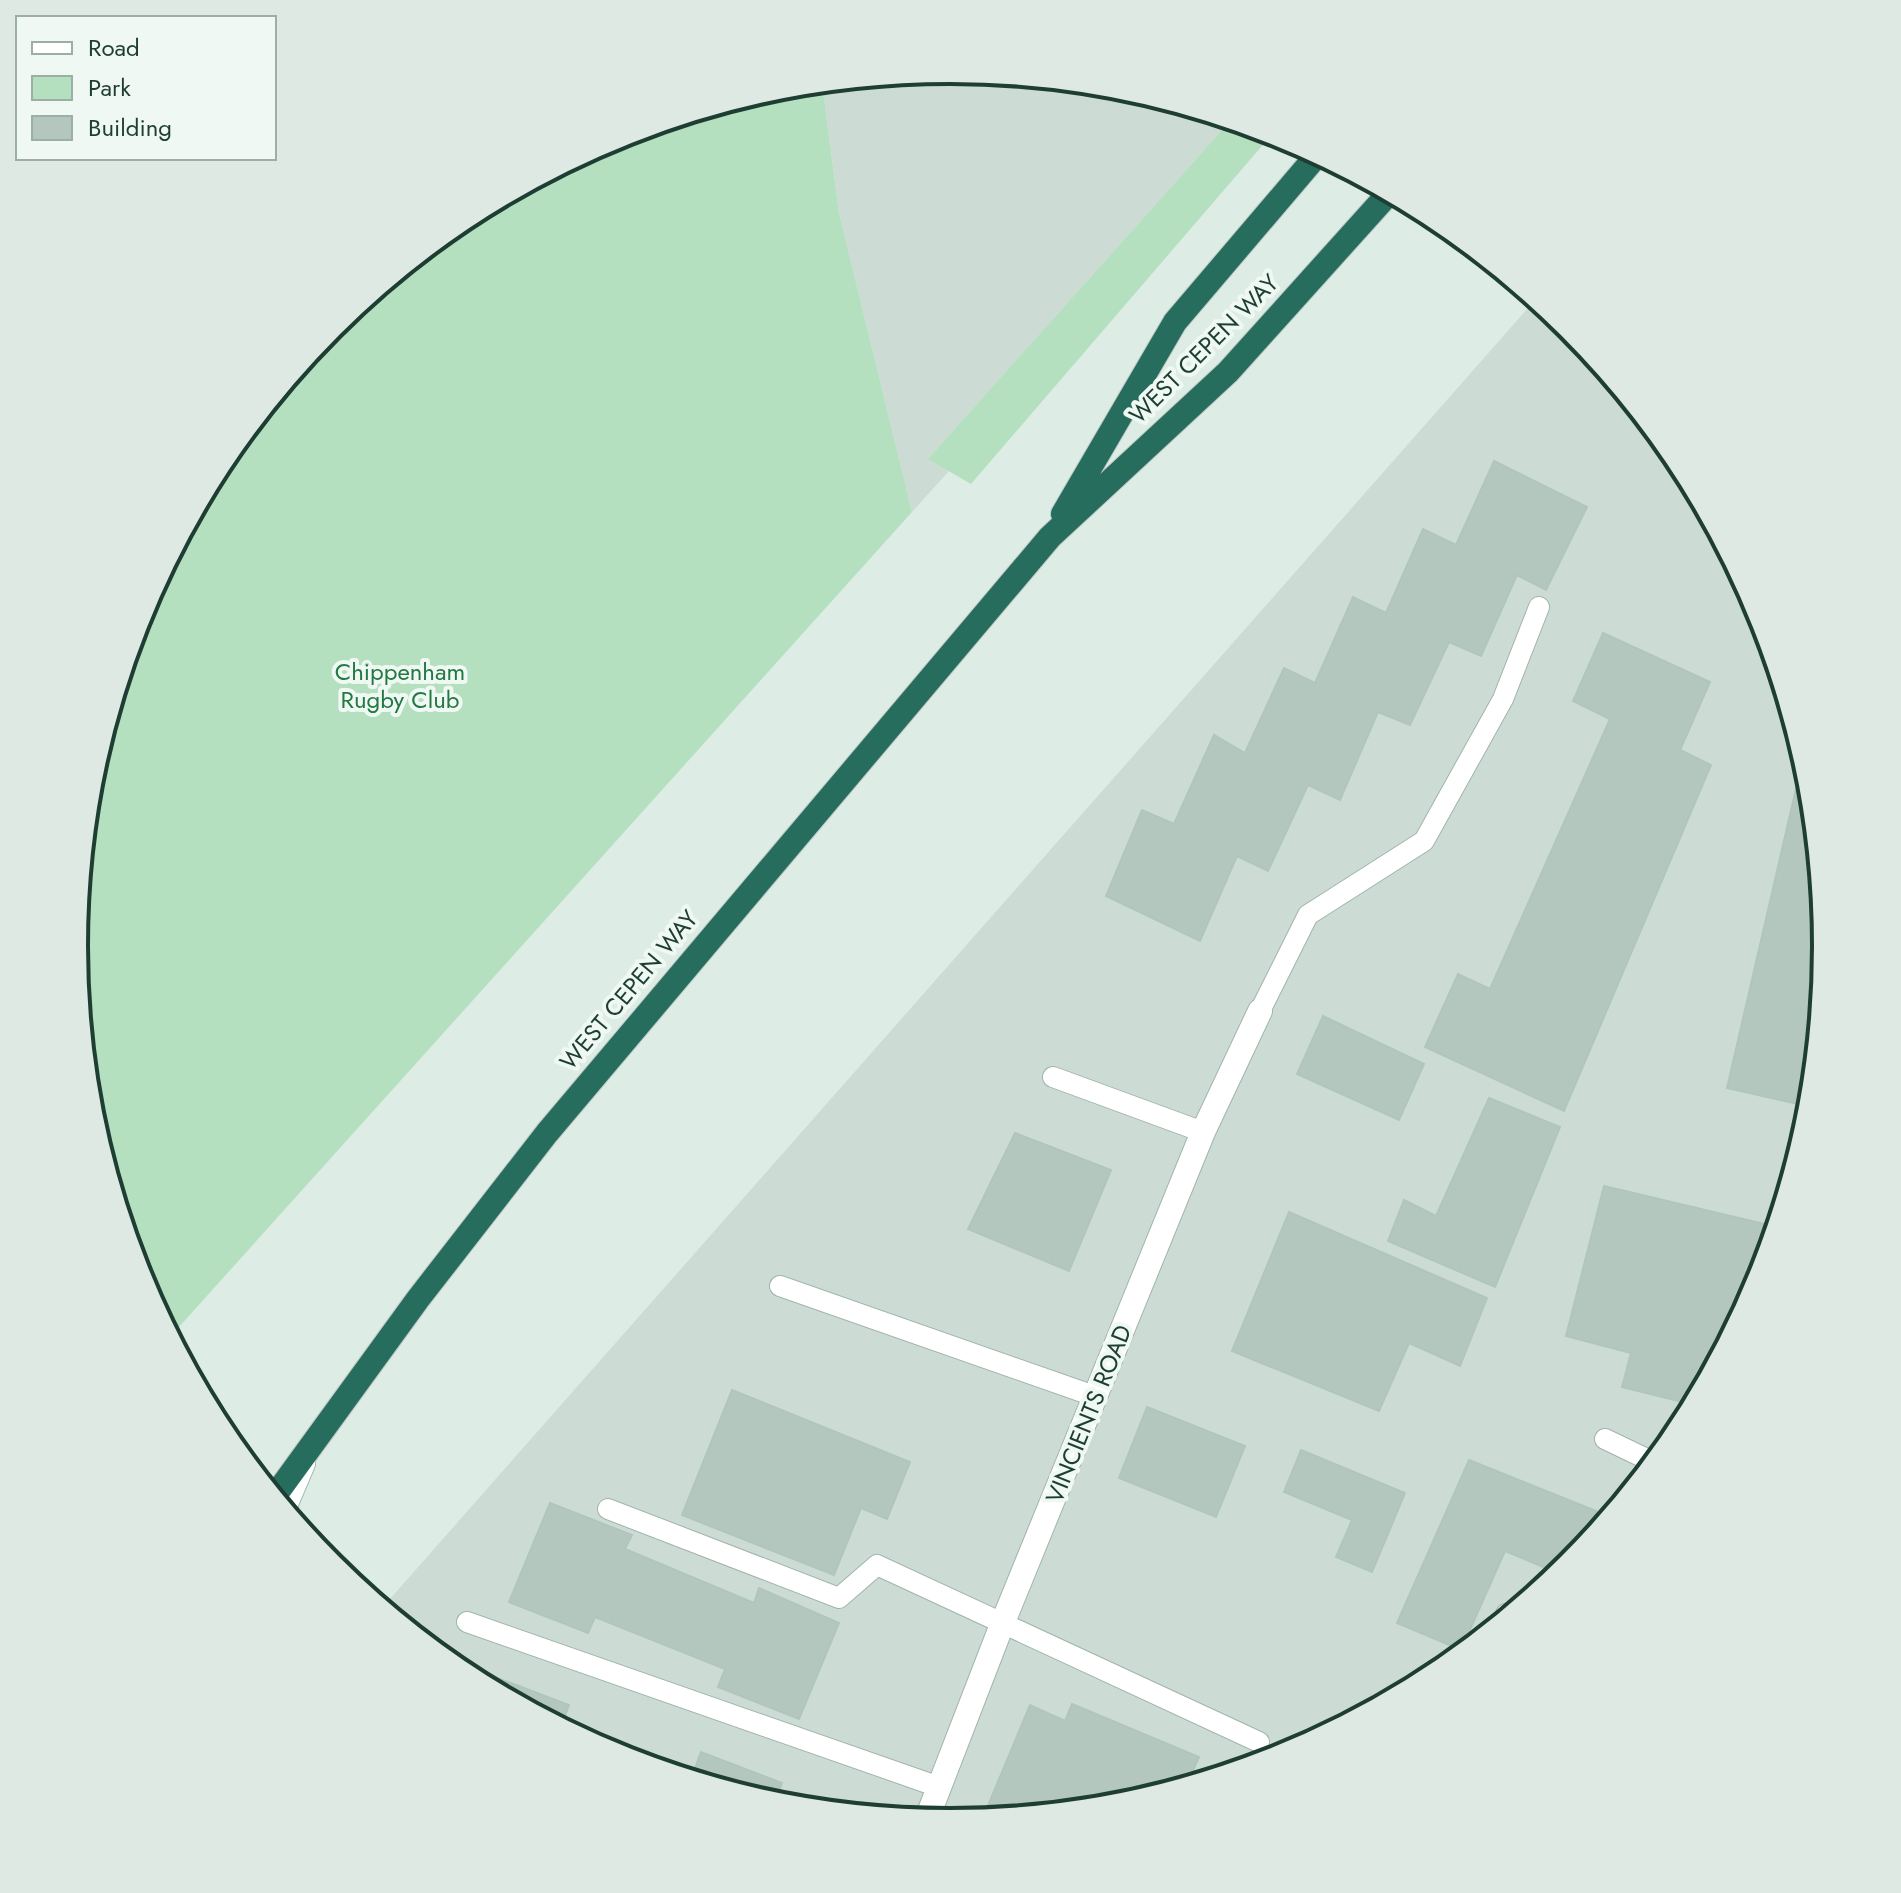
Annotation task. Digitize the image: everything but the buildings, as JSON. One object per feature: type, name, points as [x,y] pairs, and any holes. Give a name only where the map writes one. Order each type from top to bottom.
[{"type":"highway","name":"WEST CEPEN WAY","points":[[1050,537],[1175,322],[1310,163]]},
{"type":"highway","name":"WEST CEPEN WAY","points":[[280,1489],[317,1435],[547,1133],[1050,537],[1228,372],[1383,200]]},
{"type":"street","name":"VINCIENTS ROAD","points":[[931,1808],[1003,1622],[1203,1132],[1260,1011]]},
{"type":"lane","points":[[1260,1011],[1308,915],[1424,841],[1503,699],[1539,607]]},
{"type":"lane","points":[[1053,1077],[1203,1132]]},
{"type":"lane","points":[[780,1286],[1097,1397]]},
{"type":"lane","points":[[290,1500],[317,1435]]},
{"type":"lane","points":[[1605,1439],[1645,1458]]},
{"type":"lane","points":[[608,1509],[839,1598],[877,1565],[1259,1742]]},
{"type":"lane","points":[[467,1622],[939,1787]]},
{"type":"shaded area","points":[[894,86],[1007,86],[1063,91],[1119,101],[1174,113],[1223,129],[929,458],[949,471],[912,512],[839,213],[823,94]]},
{"type":"shaded area","points":[[1529,307],[1599,378],[1635,421],[1668,467],[1724,565],[1747,616],[1784,723],[1806,834],[1811,890],[1813,946],[1806,1059],[1784,1170],[1767,1224],[1724,1328],[1697,1378],[1668,1426],[1599,1515],[1519,1595],[1476,1631],[1430,1664],[1332,1720],[1281,1743],[1174,1780],[1063,1802],[1007,1807],[950,1809],[838,1802],[727,1780],[673,1763],[569,1720],[519,1693],[471,1664],[389,1601]]},
{"type":"green space","name":"Chippenham Rugby Club","points":[[823,94],[839,213],[912,512],[177,1329],[154,1277],[117,1170],[95,1059],[88,946],[95,834],[117,723],[154,616],[177,565],[233,467],[302,378],[382,298],[425,262],[519,200],[569,173],[673,130],[727,113]]},
{"type":"green space","points":[[1223,129],[1264,144],[971,484],[928,459]]}]
